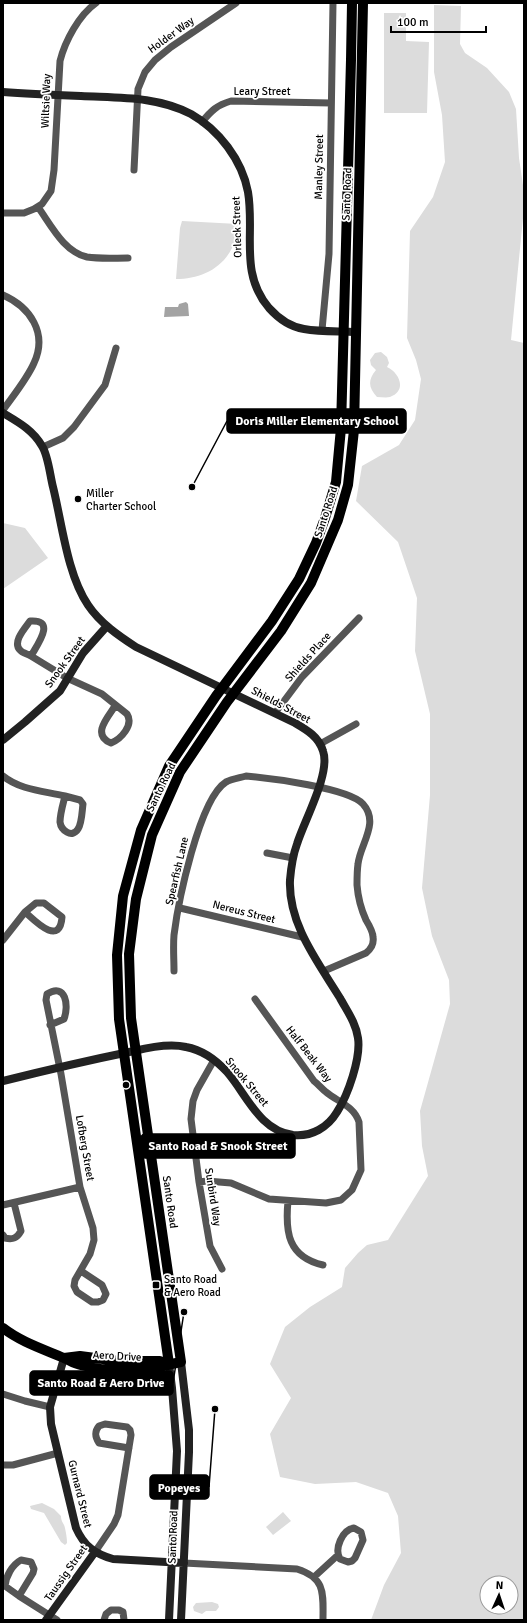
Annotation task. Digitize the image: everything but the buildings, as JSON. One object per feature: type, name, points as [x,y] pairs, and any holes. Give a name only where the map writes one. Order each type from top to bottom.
[{"type":"main road","name":"Santo Road","points":[[169,1364],[118,1019],[117,955],[123,896],[141,830],[169,766],[222,688],[272,621],[299,579],[316,543],[336,482],[342,428],[343,331],[352,3]]},
{"type":"main road","name":"Santo Road","points":[[181,1362],[131,1018],[129,954],[136,899],[152,835],[180,772],[234,694],[281,630],[311,583],[338,520],[348,485],[354,430],[363,3]]},
{"type":"main road","name":"Aero Drive","points":[[3,1328],[36,1348],[64,1358],[80,1356],[118,1361],[160,1361],[169,1364],[181,1362]]},
{"type":"street","name":"Wiltsie Way","points":[[38,207],[48,196],[53,182],[59,69],[65,45],[76,26],[90,7],[96,3]]},
{"type":"street","name":"Holder Way","points":[[134,170],[137,98],[142,77],[155,60],[170,47],[236,3]]},
{"type":"street","name":"Manley Street","points":[[322,330],[329,254],[333,3]]},
{"type":"street","name":"Orleck Street","points":[[3,92],[137,98],[164,103],[190,114],[202,122],[221,139],[232,152],[241,171],[248,192],[250,217],[250,268],[256,290],[264,303],[277,317],[304,329],[356,332]]},
{"type":"street","name":"Leary Street","points":[[202,122],[213,109],[220,104],[231,101],[331,102]]},
{"type":"street","points":[[3,213],[24,213],[38,207],[64,243],[73,251],[88,257],[128,258]]},
{"type":"street","points":[[3,295],[16,301],[28,313],[34,322],[38,335],[38,351],[34,364],[3,412]]},
{"type":"street","points":[[43,447],[64,438],[105,385],[116,348]]},
{"type":"street","name":"Shields Street","points":[[3,412],[26,427],[43,447],[67,554],[75,578],[88,606],[107,626],[121,638],[136,647],[275,713],[303,728],[313,735],[320,744]]},
{"type":"street","name":"Shields Place","points":[[275,713],[302,677],[360,618]]},
{"type":"street","points":[[31,656],[44,634],[44,627],[38,621],[30,621],[17,641],[17,645],[20,650],[67,678],[102,694],[115,706],[127,714],[130,718],[129,725],[117,740],[111,743],[106,741],[101,733],[102,725],[115,706]]},
{"type":"street","name":"Snook Street","points":[[3,740],[60,691],[83,652],[107,626]]},
{"type":"street","points":[[342,1103],[357,1061],[358,1039],[352,1019],[302,937],[293,908],[290,881],[293,858],[297,843],[319,786],[325,764],[324,752],[320,744],[356,724]]},
{"type":"street","points":[[3,776],[11,783],[21,786],[65,796],[80,800],[83,804],[78,829],[70,834],[62,828],[60,821],[65,796]]},
{"type":"street","name":"Spearfish Lane","points":[[174,971],[174,935],[192,847],[217,791],[225,783],[235,778],[246,776],[319,786],[359,801],[363,804],[370,816],[370,828],[358,863],[357,885],[358,898],[363,913],[374,936],[373,944],[366,953],[324,971]]},
{"type":"street","points":[[267,853],[293,858]]},
{"type":"street","points":[[3,940],[25,912],[36,903],[44,902],[62,917],[61,924],[57,930],[53,931],[45,929],[25,912]]},
{"type":"street","name":"Nereus Street","points":[[180,908],[302,937]]},
{"type":"street","name":"Lofberg Street","points":[[50,1025],[64,1019],[66,1012],[63,993],[58,990],[53,990],[47,994],[46,1000],[50,1025],[59,1067],[80,1187],[94,1228],[94,1240],[90,1254],[75,1280],[74,1286],[77,1292],[92,1302],[103,1300],[106,1294],[102,1284],[81,1271]]},
{"type":"street","name":"Half Beak Way","points":[[199,1182],[207,1181],[231,1184],[269,1199],[326,1203],[340,1200],[352,1190],[360,1170],[359,1122],[357,1115],[350,1108],[325,1092],[314,1080],[255,999]]},
{"type":"street","name":"Snook Street","points":[[3,1081],[123,1053],[174,1046],[186,1046],[201,1052],[214,1060],[227,1073],[249,1104],[264,1120],[273,1127],[285,1133],[305,1135],[323,1128],[331,1121],[342,1103]]},
{"type":"street","name":"Sunbird Way","points":[[214,1060],[197,1090],[191,1113],[199,1182],[210,1246],[222,1269]]},
{"type":"street","points":[[3,1205],[80,1187]]},
{"type":"street","points":[[288,1201],[287,1228],[292,1245],[305,1258],[323,1265]]},
{"type":"street","points":[[3,1235],[5,1238],[12,1239],[18,1236],[21,1231],[14,1203]]},
{"type":"street","name":"Gurnard Street","points":[[64,1358],[50,1407],[51,1424],[76,1528],[80,1537],[88,1548],[103,1556],[113,1559],[297,1569],[307,1572],[314,1577]]},
{"type":"street","name":"Santo Road","points":[[181,1362],[189,1430],[181,1620]]},
{"type":"street","name":"Santo Road","points":[[169,1364],[177,1444],[169,1620]]},
{"type":"street","points":[[3,1394],[25,1402],[50,1407]]},
{"type":"street","name":"Taussig Street","points":[[48,1618],[95,1552],[114,1524],[118,1515],[129,1448],[131,1435],[130,1430],[127,1427],[105,1424],[96,1429],[95,1434],[99,1443],[129,1448]]},
{"type":"street","points":[[3,1465],[13,1465],[58,1453]]},
{"type":"street","points":[[354,1528],[361,1532],[363,1540],[355,1558],[352,1561],[348,1562],[340,1559],[338,1555],[337,1551],[344,1533],[349,1529],[354,1528]]},
{"type":"street","points":[[323,1620],[323,1593],[319,1582],[314,1577],[338,1555]]},
{"type":"street","points":[[18,1596],[33,1573],[34,1569],[28,1560],[21,1560],[16,1563],[6,1578],[5,1586],[18,1596],[48,1618],[57,1620]]},
{"type":"street","points":[[104,1620],[106,1614],[111,1610],[119,1610],[123,1612],[124,1620]]},
{"type":"shaded area","points":[[434,5],[461,6],[460,44],[465,53],[487,68],[509,92],[516,109],[519,158],[524,192],[524,208],[511,340],[524,343],[524,1620],[371,1620],[384,1585],[401,1553],[398,1516],[388,1493],[356,1482],[315,1484],[280,1477],[270,1434],[291,1398],[270,1364],[285,1327],[310,1307],[342,1287],[345,1268],[367,1245],[388,1240],[428,1176],[422,1146],[420,1111],[450,1004],[449,980],[432,936],[422,888],[430,795],[430,714],[415,651],[417,598],[398,542],[356,501],[362,466],[399,445],[415,420],[421,379],[416,360],[407,338],[410,231],[433,197],[445,162],[442,115],[434,72]]},
{"type":"shaded area","points":[[384,13],[406,13],[406,41],[429,42],[427,113],[384,113]]},
{"type":"shaded area","points":[[182,221],[238,224],[232,248],[222,262],[201,275],[185,279],[176,279],[180,228]]},
{"type":"shaded area","points":[[186,302],[188,304],[189,316],[164,317],[165,307],[178,307],[179,304]]},
{"type":"shaded area","points":[[381,352],[387,357],[389,363],[387,367],[395,373],[400,382],[399,391],[390,397],[377,397],[372,391],[370,384],[371,378],[376,370],[371,365],[370,360],[375,353]]},
{"type":"shaded area","points":[[3,523],[25,528],[48,558],[3,589]]},
{"type":"shaded area","points":[[42,1503],[54,1509],[61,1516],[61,1520],[65,1526],[67,1543],[65,1545],[61,1542],[44,1513],[31,1509],[30,1506]]},
{"type":"shaded area","points":[[283,1512],[291,1521],[273,1535],[266,1527]]},
{"type":"shaded area","points":[[212,1602],[218,1604],[219,1607],[216,1611],[206,1611],[202,1614],[194,1611],[193,1607],[196,1603]]},
{"type":"place","name":"Doris Miller Elementary School","points":[[192,487]]},
{"type":"place","name":"Miller Charter School","points":[[78,499]]},
{"type":"place","name":"Santo Road & Snook Street","points":[[126,1085]]},
{"type":"place","name":"Santo Road & Aero Road","points":[[156,1285]]},
{"type":"place","name":"Santo Road & Aero Drive","points":[[184,1312]]},
{"type":"place","name":"Popeyes","points":[[215,1409]]}]
